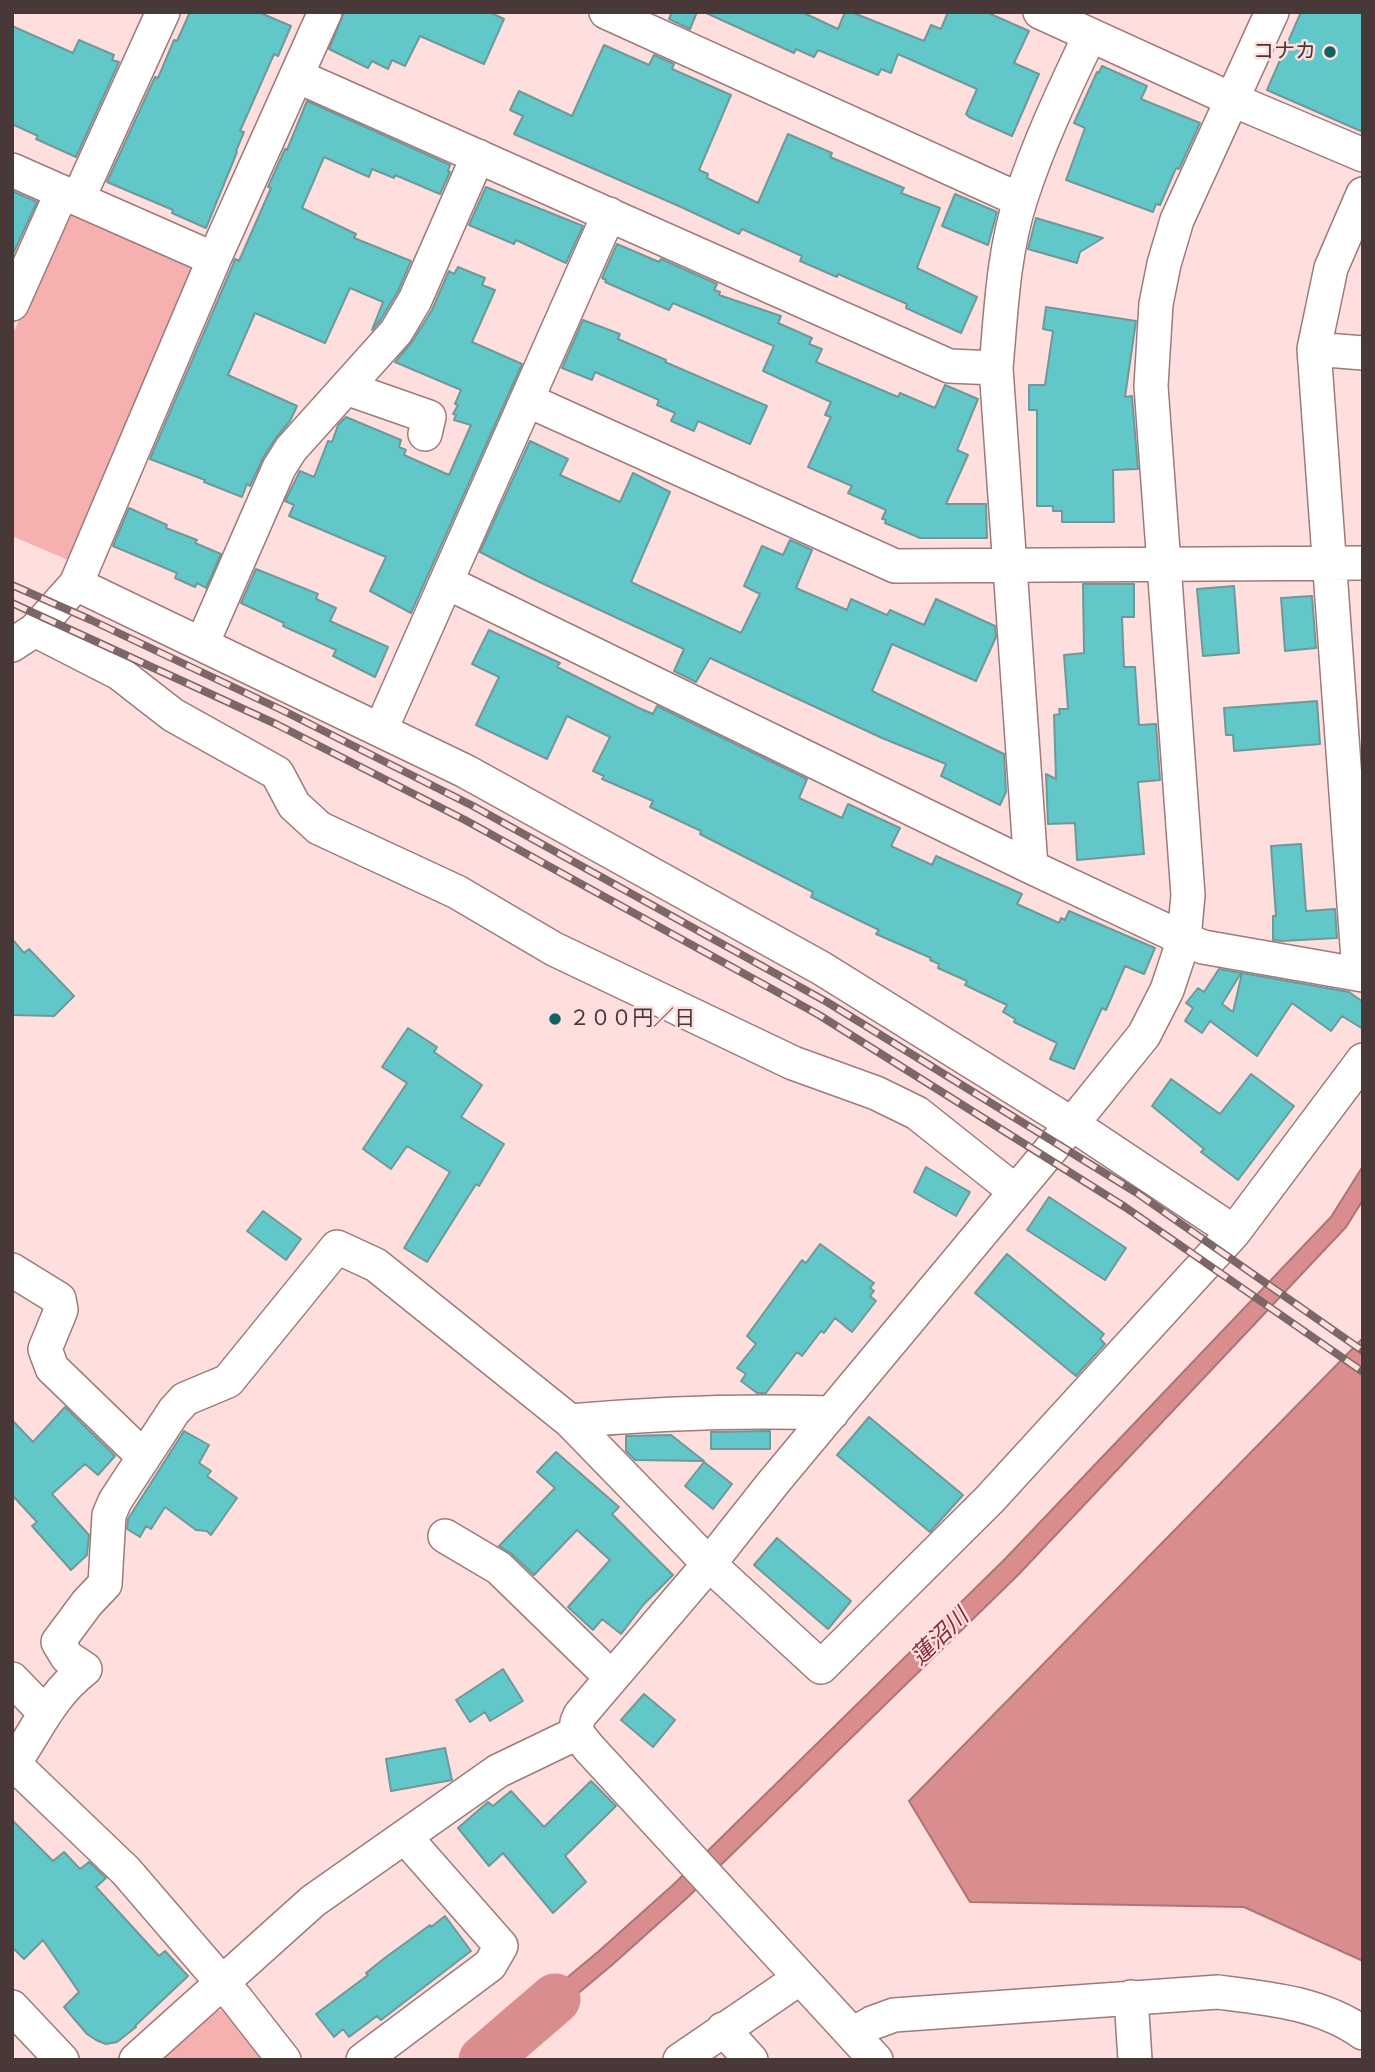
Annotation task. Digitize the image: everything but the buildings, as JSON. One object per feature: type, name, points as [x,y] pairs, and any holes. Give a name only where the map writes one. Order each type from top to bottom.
[{"type":"street","points":[[12,304],[163,12]]},
{"type":"street","points":[[606,12],[1020,200]]},
{"type":"street","points":[[1040,12],[1233,100],[1363,155]]},
{"type":"street","points":[[876,2060],[577,1732],[577,1722],[611,1677],[709,1564],[1072,1124],[1143,1035],[1167,990],[1184,939],[1188,895],[1151,386],[1156,304],[1177,220],[1272,12]]},
{"type":"street","points":[[316,15],[297,76],[214,259],[76,584],[23,638],[119,673],[173,715],[277,773],[294,805],[319,828],[457,892],[554,949],[793,1063],[876,1093],[917,1113],[1015,1191]]},
{"type":"street","points":[[1031,867],[996,368],[1003,287],[1020,200],[1045,134],[1090,34]]},
{"type":"street","points":[[297,76],[948,366],[996,368]]},
{"type":"street","points":[[202,645],[279,468],[291,449],[396,332],[415,300],[478,156]]},
{"type":"street","points":[[12,170],[214,259]]},
{"type":"street","points":[[446,582],[1184,939],[1203,947],[1361,974],[1352,742],[1329,563],[1314,349],[1331,268],[1363,194]]},
{"type":"street","points":[[381,729],[609,214]]},
{"type":"street","points":[[1314,349],[1363,353]]},
{"type":"street","points":[[346,388],[429,418],[425,434]]},
{"type":"street","points":[[527,400],[895,566],[1363,563]]},
{"type":"street","points":[[76,584],[465,771],[821,968],[1072,1124],[1234,1232]]},
{"type":"street","points":[[285,2060],[126,1871],[13,1765],[44,1712],[72,1679],[85,1669],[68,1657],[58,1642],[105,1584],[109,1515],[115,1500],[174,1411],[185,1399],[228,1381],[337,1247],[376,1265],[570,1421],[709,1564],[821,1667],[990,1499],[1234,1232],[1363,1060]]},
{"type":"street","points":[[12,1270],[58,1300],[61,1310],[45,1349],[52,1368],[144,1457]]},
{"type":"street","points":[[570,1421],[650,1413],[832,1413]]},
{"type":"street","points":[[445,1536],[499,1568],[611,1677]]},
{"type":"street","points":[[12,1679],[44,1712]]},
{"type":"street","points":[[136,2060],[313,1901],[498,1771],[577,1732]]},
{"type":"street","points":[[363,2060],[490,1965],[501,1946],[405,1837]]},
{"type":"street","points":[[680,2060],[800,1978]]},
{"type":"street","points":[[853,2034],[894,2015],[1218,1992],[1268,1998],[1312,2008],[1363,2034]]},
{"type":"street","points":[[1131,1997],[1135,2060]]},
{"type":"street","points":[[12,2007],[62,2060]]},
{"type":"street","points":[[723,2029],[751,2060]]},
{"type":"shaded area","points":[[77,210],[199,265],[68,560],[12,536],[12,336],[65,216]]},
{"type":"shaded area","points":[[212,2009],[224,2011],[263,2060],[155,2060]]},
{"type":"water","points":[[1363,1166],[1363,1200],[1346,1227],[1019,1574],[688,1897],[508,2052],[496,2037],[674,1884],[1005,1559],[1331,1217]]},
{"type":"water","points":[[1363,1338],[1363,1961],[1244,1907],[970,1902],[909,1801]]},
{"type":"waterway","name":"蓮沼川","points":[[484,2060],[555,1999]]},
{"type":"railway","points":[[12,585],[284,711],[473,806],[827,1002],[1137,1193],[1363,1351]]},
{"type":"railway","points":[[12,603],[276,724],[465,820],[819,1015],[1125,1207],[1363,1372]]},
{"type":"place","name":"コナカ","points":[[1330,52]]},
{"type":"place","name":"２００円／日","points":[[555,1019]]}]
